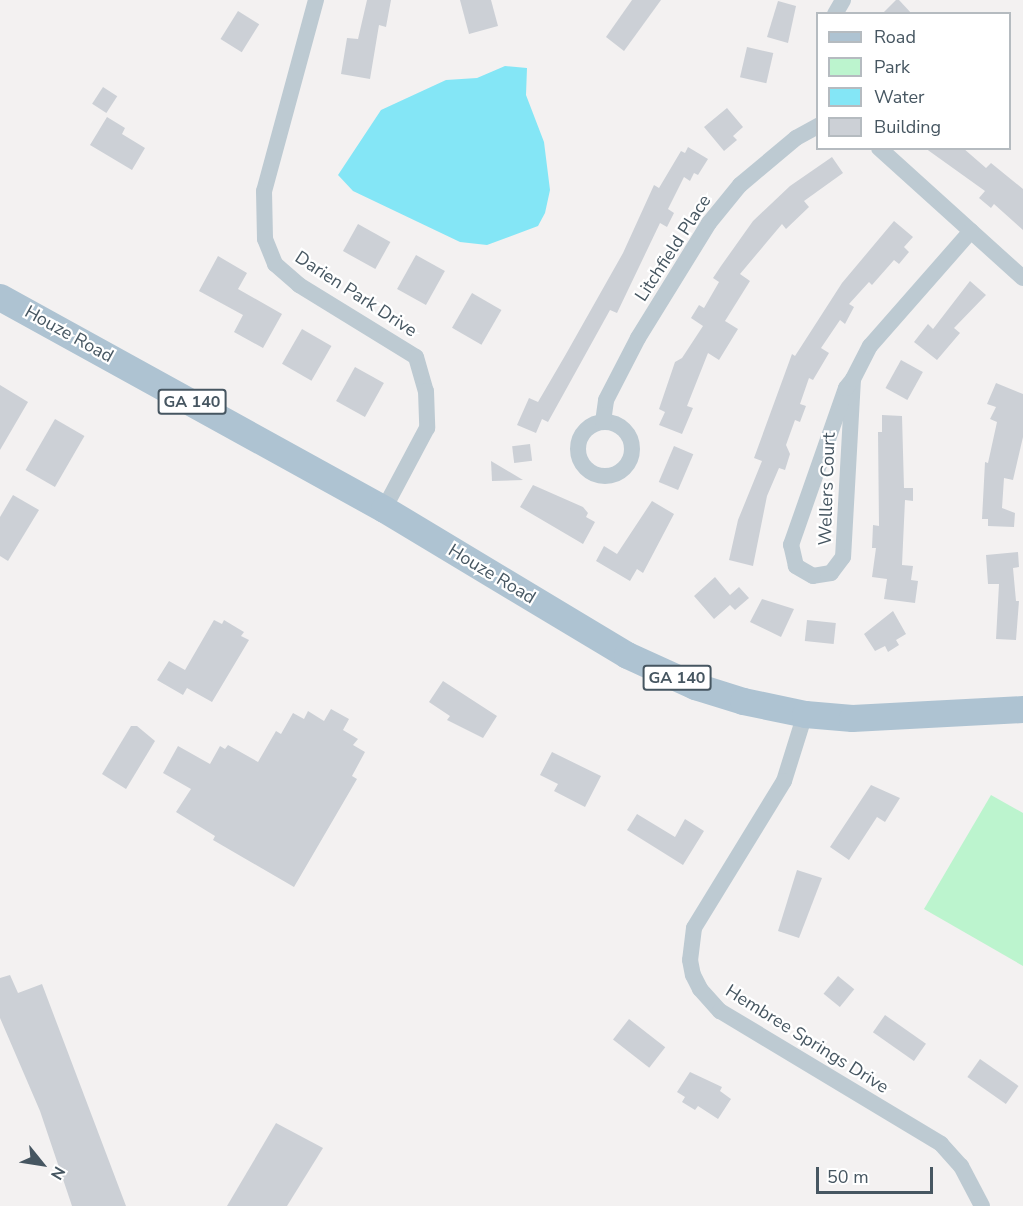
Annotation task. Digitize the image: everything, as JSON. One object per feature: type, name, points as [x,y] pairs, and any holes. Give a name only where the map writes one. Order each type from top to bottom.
[{"type":"main road","name":"Houze Road","points":[[0,297],[384,509],[627,655],[704,689],[805,714],[899,718],[1023,709]]},
{"type":"street","name":"Darien Park Drive","points":[[316,0],[264,191],[265,239],[275,264],[299,285],[416,357],[426,391],[427,428],[384,509]]},
{"type":"street","name":"Litchfield Place","points":[[603,422],[606,400],[638,338],[709,223],[740,185],[796,138],[816,127]]},
{"type":"street","points":[[881,150],[1023,278]]},
{"type":"street","name":"Wellers Court","points":[[853,379],[843,556],[831,573],[813,576],[796,566],[791,545],[846,388],[870,346],[971,231]]},
{"type":"street","name":"Hembree Springs Drive","points":[[805,714],[784,780],[694,928],[690,960],[693,975],[700,990],[720,1011],[941,1144],[960,1166],[982,1206]]},
{"type":"green space","points":[[991,795],[1023,813],[1023,966],[924,909]]},
{"type":"water","points":[[505,66],[527,68],[526,95],[544,142],[550,190],[545,213],[538,226],[487,245],[460,242],[353,191],[338,175],[381,110],[446,80],[477,78]]},
{"type":"building","points":[[367,0],[391,0],[386,27],[379,25],[370,79],[341,74],[347,38],[358,39]]},
{"type":"building","points":[[460,0],[491,0],[498,26],[469,34]]},
{"type":"building","points":[[632,0],[661,0],[624,51],[606,37]]},
{"type":"building","points":[[896,0],[899,0],[910,12],[884,12]]},
{"type":"building","points":[[778,1],[796,6],[788,43],[767,37]]},
{"type":"building","points":[[238,11],[259,24],[242,52],[221,39]]},
{"type":"building","points":[[747,47],[773,53],[766,83],[740,77]]},
{"type":"building","points":[[103,87],[117,96],[106,113],[92,104]]},
{"type":"building","points":[[727,108],[743,127],[733,136],[737,140],[724,151],[704,127]]},
{"type":"building","points":[[107,117],[125,128],[122,134],[145,148],[132,170],[90,145]]},
{"type":"building","points":[[688,147],[708,159],[698,175],[694,173],[690,181],[684,177],[668,209],[674,213],[667,227],[660,223],[617,313],[610,310],[548,422],[542,419],[536,433],[517,425],[529,398],[538,402],[566,354],[623,253],[654,185],[659,188],[681,151],[685,153]]},
{"type":"building","points":[[928,150],[965,150],[986,168],[991,163],[1023,189],[1023,230],[994,204],[991,208],[979,198],[985,191]]},
{"type":"building","points":[[832,157],[843,173],[804,201],[809,207],[786,229],[782,224],[740,274],[750,281],[725,321],[738,329],[719,360],[708,353],[687,406],[693,408],[682,434],[659,425],[665,412],[659,409],[675,362],[682,358],[703,326],[691,318],[699,305],[704,308],[719,282],[713,278],[753,221],[790,186]]},
{"type":"building","points":[[894,221],[913,237],[904,247],[909,252],[899,264],[894,260],[872,285],[869,282],[849,304],[854,307],[845,324],[840,320],[821,348],[829,353],[813,380],[809,378],[800,404],[806,406],[800,422],[795,420],[786,445],[790,454],[785,470],[779,468],[767,496],[753,566],[729,560],[738,520],[762,461],[754,458],[792,354],[795,356],[842,283]]},
{"type":"building","points":[[358,224],[390,242],[375,269],[343,251]]},
{"type":"building","points":[[416,255],[445,271],[426,305],[397,289]]},
{"type":"building","points":[[218,256],[247,273],[238,289],[282,314],[263,348],[234,332],[243,315],[199,291]]},
{"type":"building","points":[[970,281],[986,295],[954,328],[960,333],[937,360],[914,342],[928,324],[933,329]]},
{"type":"building","points":[[472,293],[501,310],[481,345],[452,328]]},
{"type":"building","points":[[302,329],[331,346],[311,381],[282,364]]},
{"type":"building","points":[[901,360],[923,372],[907,400],[885,388]]},
{"type":"building","points":[[355,367],[384,383],[365,417],[336,401]]},
{"type":"building","points":[[996,383],[1023,394],[1023,437],[1013,480],[1004,478],[1002,508],[1015,513],[1014,527],[988,526],[988,519],[982,519],[985,462],[988,463],[997,422],[990,419],[996,407],[987,404]]},
{"type":"building","points":[[0,385],[28,402],[0,450]]},
{"type":"building","points":[[882,415],[902,416],[904,488],[913,488],[913,501],[905,500],[902,565],[913,566],[911,580],[918,581],[915,603],[884,599],[887,579],[872,577],[876,548],[872,548],[873,525],[879,526],[878,432],[882,432]]},
{"type":"building","points":[[55,419],[84,436],[55,487],[26,470]]},
{"type":"building","points":[[530,444],[532,461],[514,463],[512,446]]},
{"type":"building","points":[[674,446],[693,454],[678,490],[659,482]]},
{"type":"building","points":[[491,461],[523,480],[492,481]]},
{"type":"building","points":[[533,485],[583,507],[588,513],[586,517],[595,522],[583,544],[520,507]]},
{"type":"building","points":[[13,495],[39,510],[8,561],[0,556],[0,517]]},
{"type":"building","points":[[652,501],[674,514],[643,573],[637,569],[630,581],[596,561],[604,546],[617,554]]},
{"type":"building","points":[[1018,552],[1019,567],[1013,568],[1016,601],[1019,601],[1016,640],[996,639],[999,584],[988,584],[986,555]]},
{"type":"building","points":[[715,577],[730,595],[739,587],[749,598],[735,610],[730,605],[714,619],[694,596]]},
{"type":"building","points":[[762,599],[794,609],[781,637],[750,622]]},
{"type":"building","points":[[893,611],[906,634],[896,640],[899,645],[888,652],[885,646],[875,651],[864,634]]},
{"type":"building","points":[[214,620],[222,624],[224,620],[244,632],[241,636],[249,640],[212,702],[187,688],[183,695],[157,680],[169,661],[185,670]]},
{"type":"building","points":[[807,620],[836,623],[834,644],[805,641]]},
{"type":"building","points":[[443,681],[497,716],[483,738],[447,720],[450,716],[429,702]]},
{"type":"building","points":[[331,709],[349,719],[343,730],[358,739],[353,745],[365,752],[352,776],[357,779],[294,887],[213,840],[215,836],[176,812],[191,789],[163,773],[178,746],[210,764],[220,746],[225,749],[228,745],[258,762],[276,731],[281,734],[293,713],[304,719],[308,711],[324,721]]},
{"type":"building","points":[[131,726],[137,726],[155,741],[126,789],[102,774]]},
{"type":"building","points":[[552,752],[601,776],[585,807],[554,791],[558,784],[540,775]]},
{"type":"building","points":[[871,785],[900,798],[885,822],[877,817],[849,860],[830,847]]},
{"type":"building","points":[[637,814],[675,837],[685,819],[704,831],[683,865],[627,830]]},
{"type":"building","points":[[797,870],[822,878],[799,938],[778,931]]},
{"type":"building","points":[[10,975],[18,993],[42,984],[126,1206],[72,1206],[40,1111],[0,1018],[0,978]]},
{"type":"building","points":[[838,976],[854,989],[840,1007],[824,994]]},
{"type":"building","points":[[885,1015],[926,1044],[914,1061],[873,1032]]},
{"type":"building","points":[[629,1019],[665,1047],[649,1068],[613,1039]]},
{"type":"building","points":[[980,1059],[1019,1086],[1006,1104],[967,1077]]},
{"type":"building","points":[[690,1072],[722,1087],[720,1091],[731,1099],[718,1119],[698,1106],[695,1110],[682,1102],[685,1097],[677,1092]]},
{"type":"building","points":[[276,1123],[323,1148],[287,1206],[227,1206]]}]
